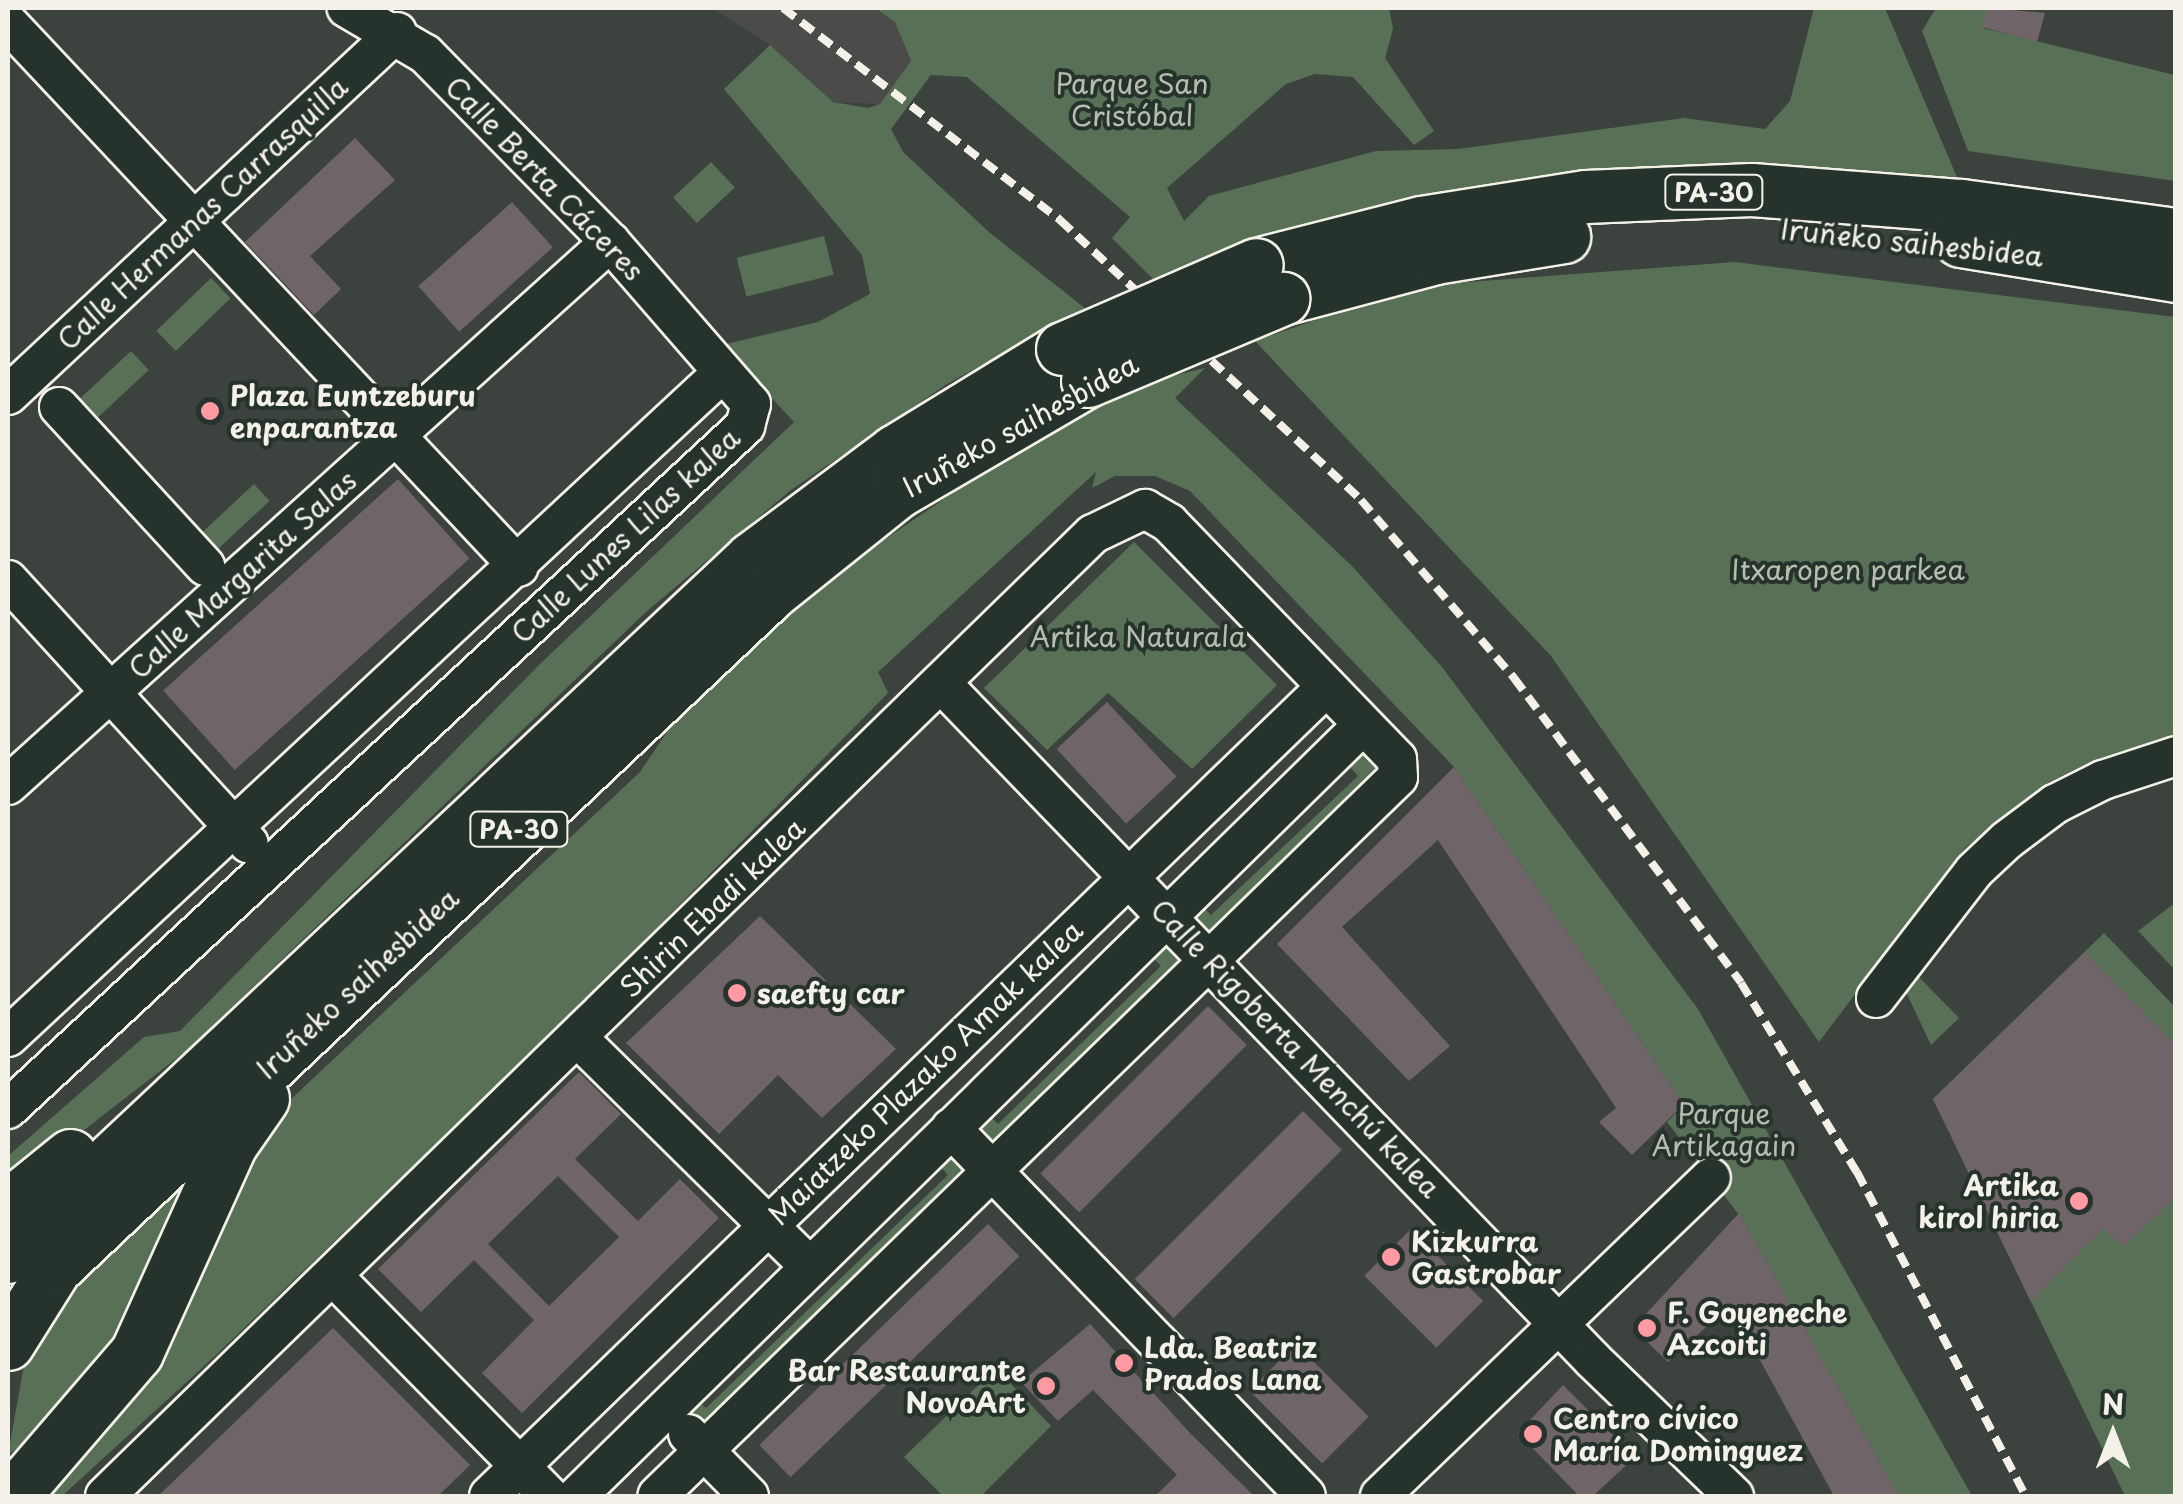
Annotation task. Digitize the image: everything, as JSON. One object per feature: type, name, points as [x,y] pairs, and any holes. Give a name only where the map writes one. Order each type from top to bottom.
[{"type":"highway","name":"Iruñeko saihesbidea","points":[[8,1257],[752,558],[896,452],[1076,365],[1270,282],[1422,223],[1586,197],[1752,190],[1962,206],[2176,235]]},
{"type":"highway","name":"Iruñeko saihesbidea","points":[[1270,282],[1588,233],[1752,226],[1959,241],[2176,276]]},
{"type":"highway","name":"Iruñeko saihesbidea","points":[[8,1344],[55,1269],[772,592],[898,492],[1076,365]]},
{"type":"highway","points":[[8,1208],[212,1041],[472,797],[587,712]]},
{"type":"highway","points":[[14,1496],[137,1353],[231,1145],[259,1103],[578,799],[642,712]]},
{"type":"street","name":"Calle Berta Cáceres","points":[[346,8],[397,32],[610,242],[722,372]]},
{"type":"street","points":[[8,23],[192,220],[246,296],[354,413],[396,436],[519,567]]},
{"type":"street","name":"Calle Hermanas Carrasquilla","points":[[8,395],[397,32]]},
{"type":"street","name":"Calle Margarita Salas","points":[[8,785],[610,242]]},
{"type":"street","name":"Calle Lunes Lilas kalea","points":[[8,1110],[745,426],[751,404],[722,372],[519,567],[10,1029]]},
{"type":"street","points":[[59,407],[140,484],[205,566]]},
{"type":"street","name":"Shirin Ebadi kalea","points":[[105,1496],[1093,534],[1145,509],[1169,523],[1325,688]]},
{"type":"street","points":[[8,580],[270,866]]},
{"type":"street","name":"Calle Rigoberta Menchú kalea","points":[[942,684],[1560,1324],[1734,1496]]},
{"type":"street","points":[[657,1496],[1398,777],[1397,759],[1325,688]]},
{"type":"street","name":"Maiatzeko Plazako Amak kalea","points":[[490,1496],[1325,688]]},
{"type":"street","name":"Maiatzeko Plazako Amak kalea","points":[[577,1496],[1166,915],[1364,726]]},
{"type":"street","points":[[1876,998],[1974,871],[2008,840],[2055,804],[2103,780],[2176,756]]},
{"type":"street","points":[[578,1038],[810,1267]]},
{"type":"street","points":[[951,1128],[1306,1496]]},
{"type":"street","points":[[1380,1496],[1710,1178]]},
{"type":"street","points":[[333,1276],[549,1496]]},
{"type":"street","points":[[665,1411],[749,1496]]},
{"type":"shaded area","points":[[712,8],[875,8],[895,22],[911,61],[880,104],[833,102],[770,45]]},
{"type":"green space","name":"Parque San Cristóbal","points":[[875,8],[1389,8],[1393,29],[1385,58],[1434,131],[1414,145],[1353,77],[1315,74],[1286,84],[1167,188],[1184,221],[1209,196],[1376,151],[1458,149],[1684,118],[1765,129],[1790,101],[1814,8],[1885,8],[1959,182],[1197,263],[1153,279],[1112,238],[1130,217],[967,77],[931,75],[891,129],[903,152],[990,233],[1086,309],[947,384],[791,490],[647,611],[186,1051],[8,1189],[8,1156],[144,1037],[180,1031],[538,666],[794,422],[722,345],[818,322],[870,294],[862,255],[724,89],[770,45],[833,102],[868,108],[880,104],[911,61],[895,22]]},
{"type":"green space","points":[[1936,8],[1988,8],[1983,28],[2175,75],[2175,181],[1968,151],[1922,31]]},
{"type":"green space","points":[[711,162],[735,188],[697,223],[673,197]]},
{"type":"green space","points":[[824,236],[834,275],[746,297],[737,258]]},
{"type":"green space","name":"Itxaropen parkea","points":[[1735,262],[2175,317],[2175,735],[2092,761],[2047,783],[1965,848],[1819,1042],[1551,656],[1255,341],[1414,286]]},
{"type":"green space","points":[[211,278],[230,298],[176,351],[156,331]]},
{"type":"green space","points":[[131,351],[149,370],[95,420],[77,401]]},
{"type":"green space","name":"Parque Artikagain","points":[[1205,368],[1175,398],[1353,567],[1442,667],[1698,1009],[1972,1496],[1899,1496],[1743,1220],[1667,1122],[1684,1104],[1454,767],[1190,491],[1155,476],[1115,476],[1092,488],[1096,472],[878,672],[888,693],[595,991],[214,1357],[62,1496],[51,1496],[130,1397],[274,1115],[640,772],[689,699],[843,568],[1013,452],[1121,388]]},
{"type":"green space","points":[[254,484],[270,501],[215,552],[199,535]]},
{"type":"green space","name":"Artika Naturala","points":[[1134,542],[1277,685],[1192,769],[1108,693],[1047,750],[984,688]]},
{"type":"green space","points":[[1357,754],[1370,754],[1382,766],[1225,930],[1206,936],[1191,917],[1198,902],[1211,915],[1358,776],[1347,764]]},
{"type":"green space","points":[[2175,903],[2175,970],[2138,931]]},
{"type":"green space","name":"Artika kirol hiria","points":[[2104,933],[2175,1007],[2175,1496],[2125,1496],[1933,1099]]},
{"type":"green space","points":[[1160,945],[1173,945],[1185,964],[993,1144],[985,1141],[978,1126],[984,1111],[998,1124],[1161,966],[1149,954]]},
{"type":"green space","points":[[1919,977],[1959,1018],[1931,1045],[1906,992]]},
{"type":"green space","points":[[947,1153],[973,1165],[713,1429],[689,1420],[692,1396],[706,1408],[948,1175],[937,1163]]},
{"type":"green space","points":[[207,1160],[160,1287],[40,1432],[8,1455],[24,1365],[66,1277]]},
{"type":"green space","points":[[996,1368],[1051,1426],[981,1496],[943,1496],[904,1457]]},
{"type":"building","points":[[1988,8],[2045,13],[2037,42],[1982,27]]},
{"type":"building","points":[[355,138],[395,180],[310,256],[341,289],[314,315],[245,242]]},
{"type":"building","points":[[512,202],[553,247],[459,332],[418,286]]},
{"type":"building","points":[[398,479],[470,559],[235,770],[163,690]]},
{"type":"building","points":[[1107,702],[1177,777],[1126,824],[1057,749]]},
{"type":"building","points":[[1454,767],[1684,1104],[1632,1155],[1599,1122],[1616,1108],[1438,840],[1342,927],[1450,1046],[1409,1081],[1277,944]]},
{"type":"building","points":[[760,916],[896,1049],[822,1118],[778,1075],[719,1134],[626,1043]]},
{"type":"building","name":"Artika kirol hiria","points":[[2085,952],[2176,1046],[2176,1196],[2123,1247],[2103,1228],[2031,1302],[1933,1099]]},
{"type":"building","points":[[1208,1006],[1247,1045],[1079,1212],[1040,1174]]},
{"type":"building","points":[[579,1072],[621,1114],[575,1159],[638,1221],[680,1179],[719,1218],[522,1413],[482,1373],[534,1320],[474,1260],[421,1312],[378,1269]],"holes":[[[558,1176],[619,1237],[549,1306],[488,1244]]]},
{"type":"building","points":[[1303,1111],[1342,1150],[1174,1318],[1135,1279]]},
{"type":"building","points":[[1739,1213],[1899,1496],[1834,1496],[1730,1305],[1668,1362],[1633,1328]]},
{"type":"building","points":[[988,1224],[1019,1256],[791,1477],[759,1445]]},
{"type":"building","points":[[1411,1229],[1483,1301],[1436,1348],[1364,1276]]},
{"type":"building","points":[[1090,1324],[1254,1496],[1155,1496],[1177,1475],[1093,1390],[1058,1421],[1021,1382]]},
{"type":"building","points":[[333,1328],[470,1465],[438,1496],[158,1496]]},
{"type":"building","points":[[1296,1344],[1369,1417],[1322,1464],[1249,1391]]},
{"type":"building","points":[[1563,1385],[1635,1457],[1593,1496],[1579,1496],[1518,1433]]},
{"type":"railway","points":[[783,8],[1060,220],[1361,500],[1514,678],[1741,983],[1857,1172],[2026,1496]]},
{"type":"place","name":"Plaza Euntzeburu enparantza","points":[[210,411]]},
{"type":"place","name":"saefty car","points":[[737,993]]},
{"type":"place","name":"Artika kirol hiria","points":[[2079,1201]]},
{"type":"place","name":"Kizkurra Gastrobar","points":[[1391,1257]]},
{"type":"place","name":"F. Goyeneche Azcoiti","points":[[1647,1328]]},
{"type":"place","name":"Lda. Beatriz Prados Lana","points":[[1124,1363]]},
{"type":"place","name":"Bar Restaurante NovoArt","points":[[1046,1386]]},
{"type":"place","name":"Centro cívico María Dominguez","points":[[1533,1434]]}]
